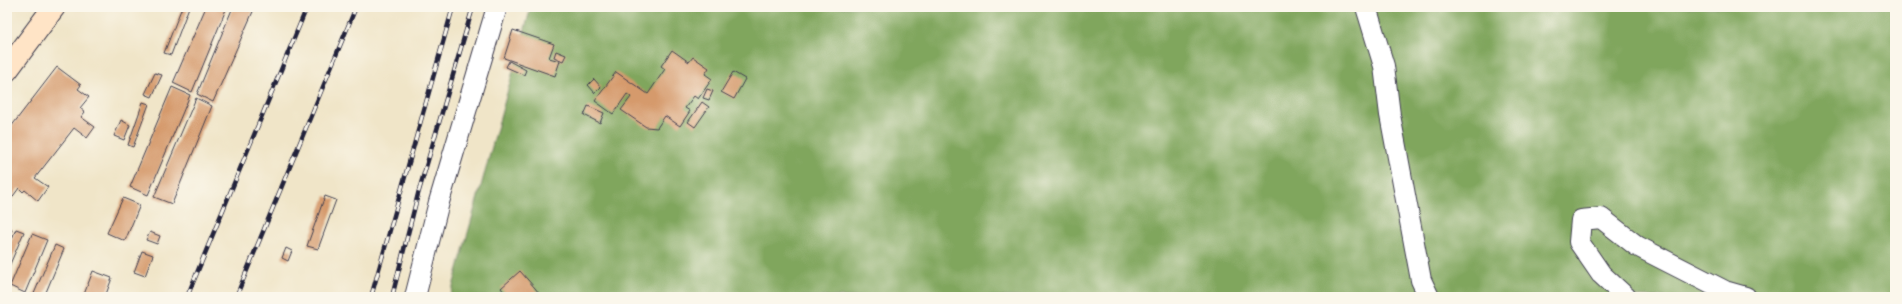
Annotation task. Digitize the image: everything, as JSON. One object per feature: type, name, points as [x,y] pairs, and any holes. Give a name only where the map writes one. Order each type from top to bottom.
[{"type":"main road","points":[[7,70],[54,7]]},
{"type":"street","points":[[415,297],[439,202],[497,7]]},
{"type":"street","points":[[1366,7],[1384,66],[1390,115],[1421,280],[1429,297]]},
{"type":"street","points":[[1626,297],[1601,274],[1579,242],[1581,220],[1601,218],[1637,246],[1724,291],[1746,297]]},
{"type":"green space","points":[[531,7],[1895,7],[1895,297],[450,297]]},
{"type":"building","points":[[182,7],[189,7],[171,55],[164,53]]},
{"type":"building","points":[[206,7],[227,7],[192,92],[173,83]]},
{"type":"building","points":[[233,7],[255,7],[213,102],[197,94]]},
{"type":"building","points":[[513,30],[554,44],[549,58],[560,61],[555,76],[504,58]]},
{"type":"building","points":[[672,50],[689,62],[693,57],[709,68],[705,74],[712,79],[698,99],[694,96],[685,108],[690,111],[680,126],[665,116],[657,128],[646,127],[621,110],[631,97],[627,94],[613,114],[595,101],[616,72],[648,94],[665,69],[661,66]]},
{"type":"building","points":[[556,51],[566,55],[563,61],[554,57]]},
{"type":"building","points":[[509,61],[526,70],[524,75],[506,67]]},
{"type":"building","points":[[57,67],[81,85],[78,89],[89,97],[80,108],[85,112],[81,117],[95,127],[87,138],[74,128],[35,178],[48,187],[38,201],[25,190],[23,192],[19,188],[11,199],[7,196],[7,132]]},
{"type":"building","points":[[733,72],[745,79],[734,99],[721,92]]},
{"type":"building","points":[[155,73],[162,75],[152,97],[145,94]]},
{"type":"building","points":[[594,79],[601,87],[595,93],[588,85]]},
{"type":"building","points":[[172,87],[190,95],[148,195],[130,187]]},
{"type":"building","points":[[707,89],[713,91],[709,100],[703,98]]},
{"type":"building","points":[[196,98],[212,106],[172,204],[154,197]]},
{"type":"building","points":[[143,102],[149,104],[133,147],[128,145]]},
{"type":"building","points":[[702,102],[709,107],[695,127],[688,122]]},
{"type":"building","points":[[588,106],[604,113],[600,123],[584,115]]},
{"type":"building","points":[[121,120],[130,125],[124,140],[114,136]]},
{"type":"building","points":[[325,196],[336,200],[318,249],[307,246]]},
{"type":"building","points":[[123,198],[140,205],[125,241],[107,233]]},
{"type":"building","points":[[7,227],[12,230],[7,239]]},
{"type":"building","points":[[16,229],[24,232],[7,271],[7,250]]},
{"type":"building","points":[[150,232],[160,236],[157,244],[146,240]]},
{"type":"building","points":[[32,234],[47,240],[25,293],[10,286]]},
{"type":"building","points":[[55,245],[64,249],[44,297],[33,296]]},
{"type":"building","points":[[286,248],[292,251],[288,261],[282,258]]},
{"type":"building","points":[[142,251],[153,255],[145,276],[134,272]]},
{"type":"building","points":[[93,271],[112,278],[105,297],[83,297]]},
{"type":"building","points":[[520,271],[542,297],[508,297],[501,288]]},
{"type":"railway","points":[[187,297],[307,7]]},
{"type":"railway","points":[[236,297],[356,7]]},
{"type":"railway","points":[[371,297],[453,7]]},
{"type":"railway","points":[[392,297],[418,194],[473,7]]}]
